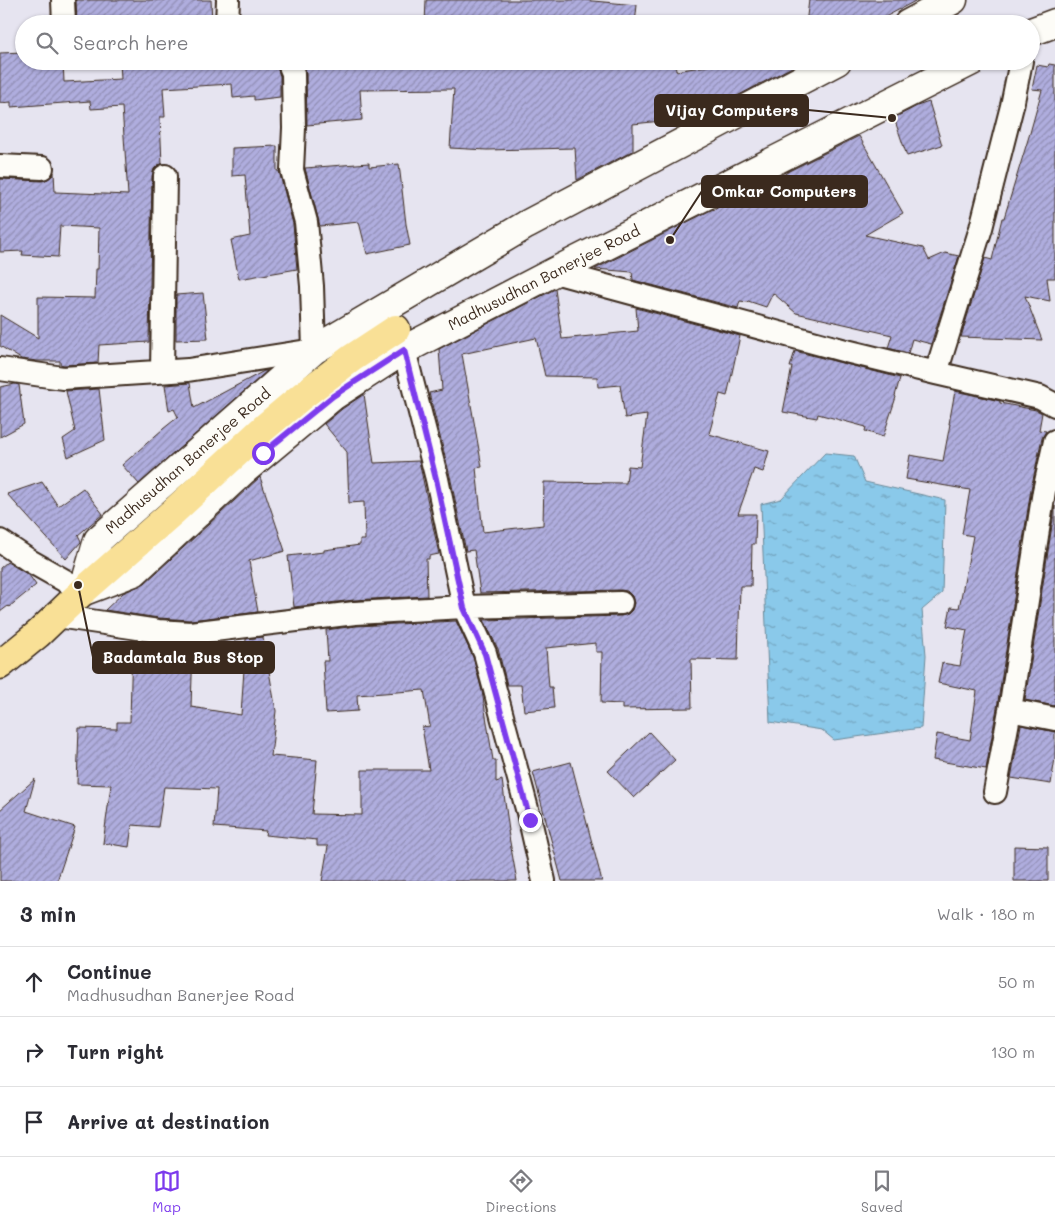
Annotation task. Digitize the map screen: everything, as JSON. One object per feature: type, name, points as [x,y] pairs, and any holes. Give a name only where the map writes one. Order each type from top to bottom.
[{"type":"main road","points":[[0,665],[38,634],[83,591],[302,396],[352,358],[400,339]]},
{"type":"street","points":[[64,0],[64,15]]},
{"type":"street","points":[[227,15],[228,0]]},
{"type":"street","points":[[925,15],[953,0]]},
{"type":"street","points":[[1049,0],[1055,9]]},
{"type":"street","points":[[1040,28],[1055,22]]},
{"type":"street","points":[[0,369],[63,378],[188,370],[314,350],[312,286],[306,222],[292,170],[294,128],[292,70]]},
{"type":"street","name":"Madhusudhan Banerjee Road","points":[[83,591],[98,540],[314,350],[526,225],[819,70]]},
{"type":"street","name":"Madhusudhan Banerjee Road","points":[[83,591],[134,572],[243,471],[400,339],[554,272],[954,70]]},
{"type":"street","points":[[936,373],[981,228],[1012,106],[1018,70]]},
{"type":"street","points":[[0,166],[42,168]]},
{"type":"street","points":[[162,372],[166,176]]},
{"type":"street","points":[[554,272],[846,351],[1040,397],[1055,405]]},
{"type":"street","points":[[400,339],[436,479],[464,608],[485,654],[530,820],[544,881]]},
{"type":"street","points":[[995,792],[1010,710],[1044,492],[1051,474],[1055,441]]},
{"type":"street","points":[[0,541],[30,561],[83,591]]},
{"type":"street","points":[[57,616],[158,631],[190,633],[355,613],[621,603]]},
{"type":"street","points":[[1010,710],[1055,718]]},
{"type":"water","points":[[825,453],[854,456],[865,482],[945,500],[942,593],[922,610],[926,655],[921,728],[834,740],[822,730],[770,722],[761,504],[781,499]]},
{"type":"building","points":[[76,0],[211,0],[212,15],[77,15]]},
{"type":"building","points":[[426,0],[582,0],[637,5],[636,15],[425,15]]},
{"type":"building","points":[[809,0],[917,0],[889,15],[807,15]]},
{"type":"building","points":[[15,52],[15,70],[63,70],[64,82],[121,79],[120,70],[278,70],[280,76],[280,97],[254,100],[254,96],[233,98],[232,84],[163,88],[165,117],[160,117],[162,164],[154,169],[152,176],[149,342],[99,345],[98,363],[64,365],[60,364],[60,361],[21,359],[0,346],[0,315],[38,338],[38,297],[95,298],[99,228],[60,226],[58,257],[22,255],[23,251],[0,252],[0,179],[42,181],[48,179],[54,172],[55,192],[128,195],[122,107],[91,109],[90,101],[11,107],[11,102],[0,103],[0,53]]},
{"type":"building","points":[[1049,64],[1055,65],[1055,278],[1047,278],[1050,301],[1025,296],[1042,340],[961,337],[985,258],[992,260],[1002,218],[1004,218],[1030,133],[1042,90],[1032,89],[1036,70],[1040,70],[1040,66],[1048,67]]},
{"type":"building","points":[[305,70],[786,70],[720,105],[680,112],[680,119],[633,124],[633,151],[577,180],[575,148],[487,150],[450,148],[454,89],[360,90],[362,120],[307,125]]},
{"type":"building","points":[[929,102],[942,145],[907,156],[894,118]]},
{"type":"building","points":[[859,136],[903,213],[865,235],[923,248],[929,260],[945,253],[959,256],[931,344],[912,339],[908,353],[888,348],[892,335],[796,313],[773,293],[766,307],[748,301],[740,301],[738,308],[633,280],[632,272],[595,269],[769,181],[771,184],[789,171]]},
{"type":"building","points":[[277,146],[277,171],[279,171],[293,224],[297,269],[239,279],[231,240],[250,236],[245,175],[232,176],[232,148]]},
{"type":"building","points":[[369,163],[369,167],[399,164],[410,245],[367,254],[359,222],[320,226],[305,168]]},
{"type":"building","points":[[555,289],[562,339],[638,331],[636,308],[740,336],[727,396],[720,394],[709,434],[769,451],[763,472],[754,469],[738,514],[756,514],[755,544],[752,544],[751,586],[740,586],[738,660],[691,659],[692,708],[622,709],[622,704],[601,703],[602,652],[596,652],[596,643],[546,648],[549,687],[552,687],[554,708],[524,711],[521,685],[507,685],[498,649],[484,620],[621,616],[628,614],[632,610],[634,603],[632,596],[627,591],[621,590],[480,593],[474,550],[466,551],[450,476],[429,393],[442,390],[439,349]],"holes":[[[536,338],[545,376],[597,377],[598,387],[620,385],[625,418],[647,415],[640,467],[628,466],[626,483],[544,482],[543,525],[483,532],[476,468],[482,467],[462,354]]]},
{"type":"building","points":[[203,293],[208,339],[176,340],[176,295]]},
{"type":"building","points":[[795,351],[900,378],[883,437],[865,431],[866,427],[818,414],[817,418],[783,412],[792,367],[790,367]]},
{"type":"building","points":[[267,371],[139,484],[122,465],[178,417],[174,409],[169,411],[165,385],[190,383],[194,408]]},
{"type":"building","points":[[19,385],[24,424],[0,437],[0,387]]},
{"type":"building","points":[[99,389],[105,440],[68,457],[63,439],[75,431],[66,391]]},
{"type":"building","points":[[955,391],[1036,410],[1042,413],[1039,430],[1046,431],[1042,438],[1031,489],[986,769],[933,760],[937,734],[970,740],[977,691],[938,683],[942,663],[960,666],[967,630],[947,626],[951,607],[959,608],[973,536],[962,534],[970,490],[906,479],[910,455],[943,461]]},
{"type":"building","points":[[364,394],[374,463],[419,461],[439,554],[429,556],[429,559],[426,559],[427,596],[354,600],[294,607],[288,556],[360,545],[360,540],[365,540],[364,502],[349,503],[347,452],[324,424]]},
{"type":"building","points":[[260,477],[285,551],[249,561],[258,612],[190,620],[159,618],[105,610],[123,593],[145,583]]},
{"type":"building","points":[[42,482],[58,506],[83,488],[103,514],[78,535],[81,542],[66,559],[7,494]]},
{"type":"building","points":[[1055,506],[1055,706],[1025,700]]},
{"type":"building","points":[[7,562],[29,575],[36,585],[0,612],[0,568]]},
{"type":"building","points":[[456,621],[473,657],[482,691],[493,760],[496,760],[496,782],[502,780],[508,831],[517,881],[322,881],[328,846],[317,846],[317,840],[265,835],[266,831],[214,827],[217,789],[164,787],[158,827],[132,825],[129,847],[103,843],[111,785],[77,784],[79,728],[117,729],[117,722],[130,722],[132,640],[157,644],[193,646],[191,707],[241,715],[246,639],[263,637],[276,711],[271,756],[317,760],[312,814],[362,815],[362,770],[429,770],[422,727],[430,726],[424,690],[357,695],[358,711],[326,713],[323,661],[328,661],[326,630],[356,626]]},
{"type":"building","points":[[1021,725],[1055,732],[1055,758],[1051,784],[1011,778]]},
{"type":"building","points":[[649,732],[675,760],[634,798],[608,771]]},
{"type":"building","points":[[571,762],[602,881],[562,881],[533,772]]},
{"type":"building","points":[[35,779],[26,811],[75,827],[57,881],[0,881],[0,810]]},
{"type":"building","points":[[1014,846],[1048,847],[1048,881],[1014,881]]},
{"type":"place","name":"Vijay Computers","points":[[892,118]]},
{"type":"place","name":"Omkar Computers","points":[[670,240]]},
{"type":"place","name":"Badamtala Bus Stop","points":[[78,585]]},
{"type":"route","points":[[263,453],[333,396],[404,350],[436,479],[464,608],[485,654],[530,820]]}]
